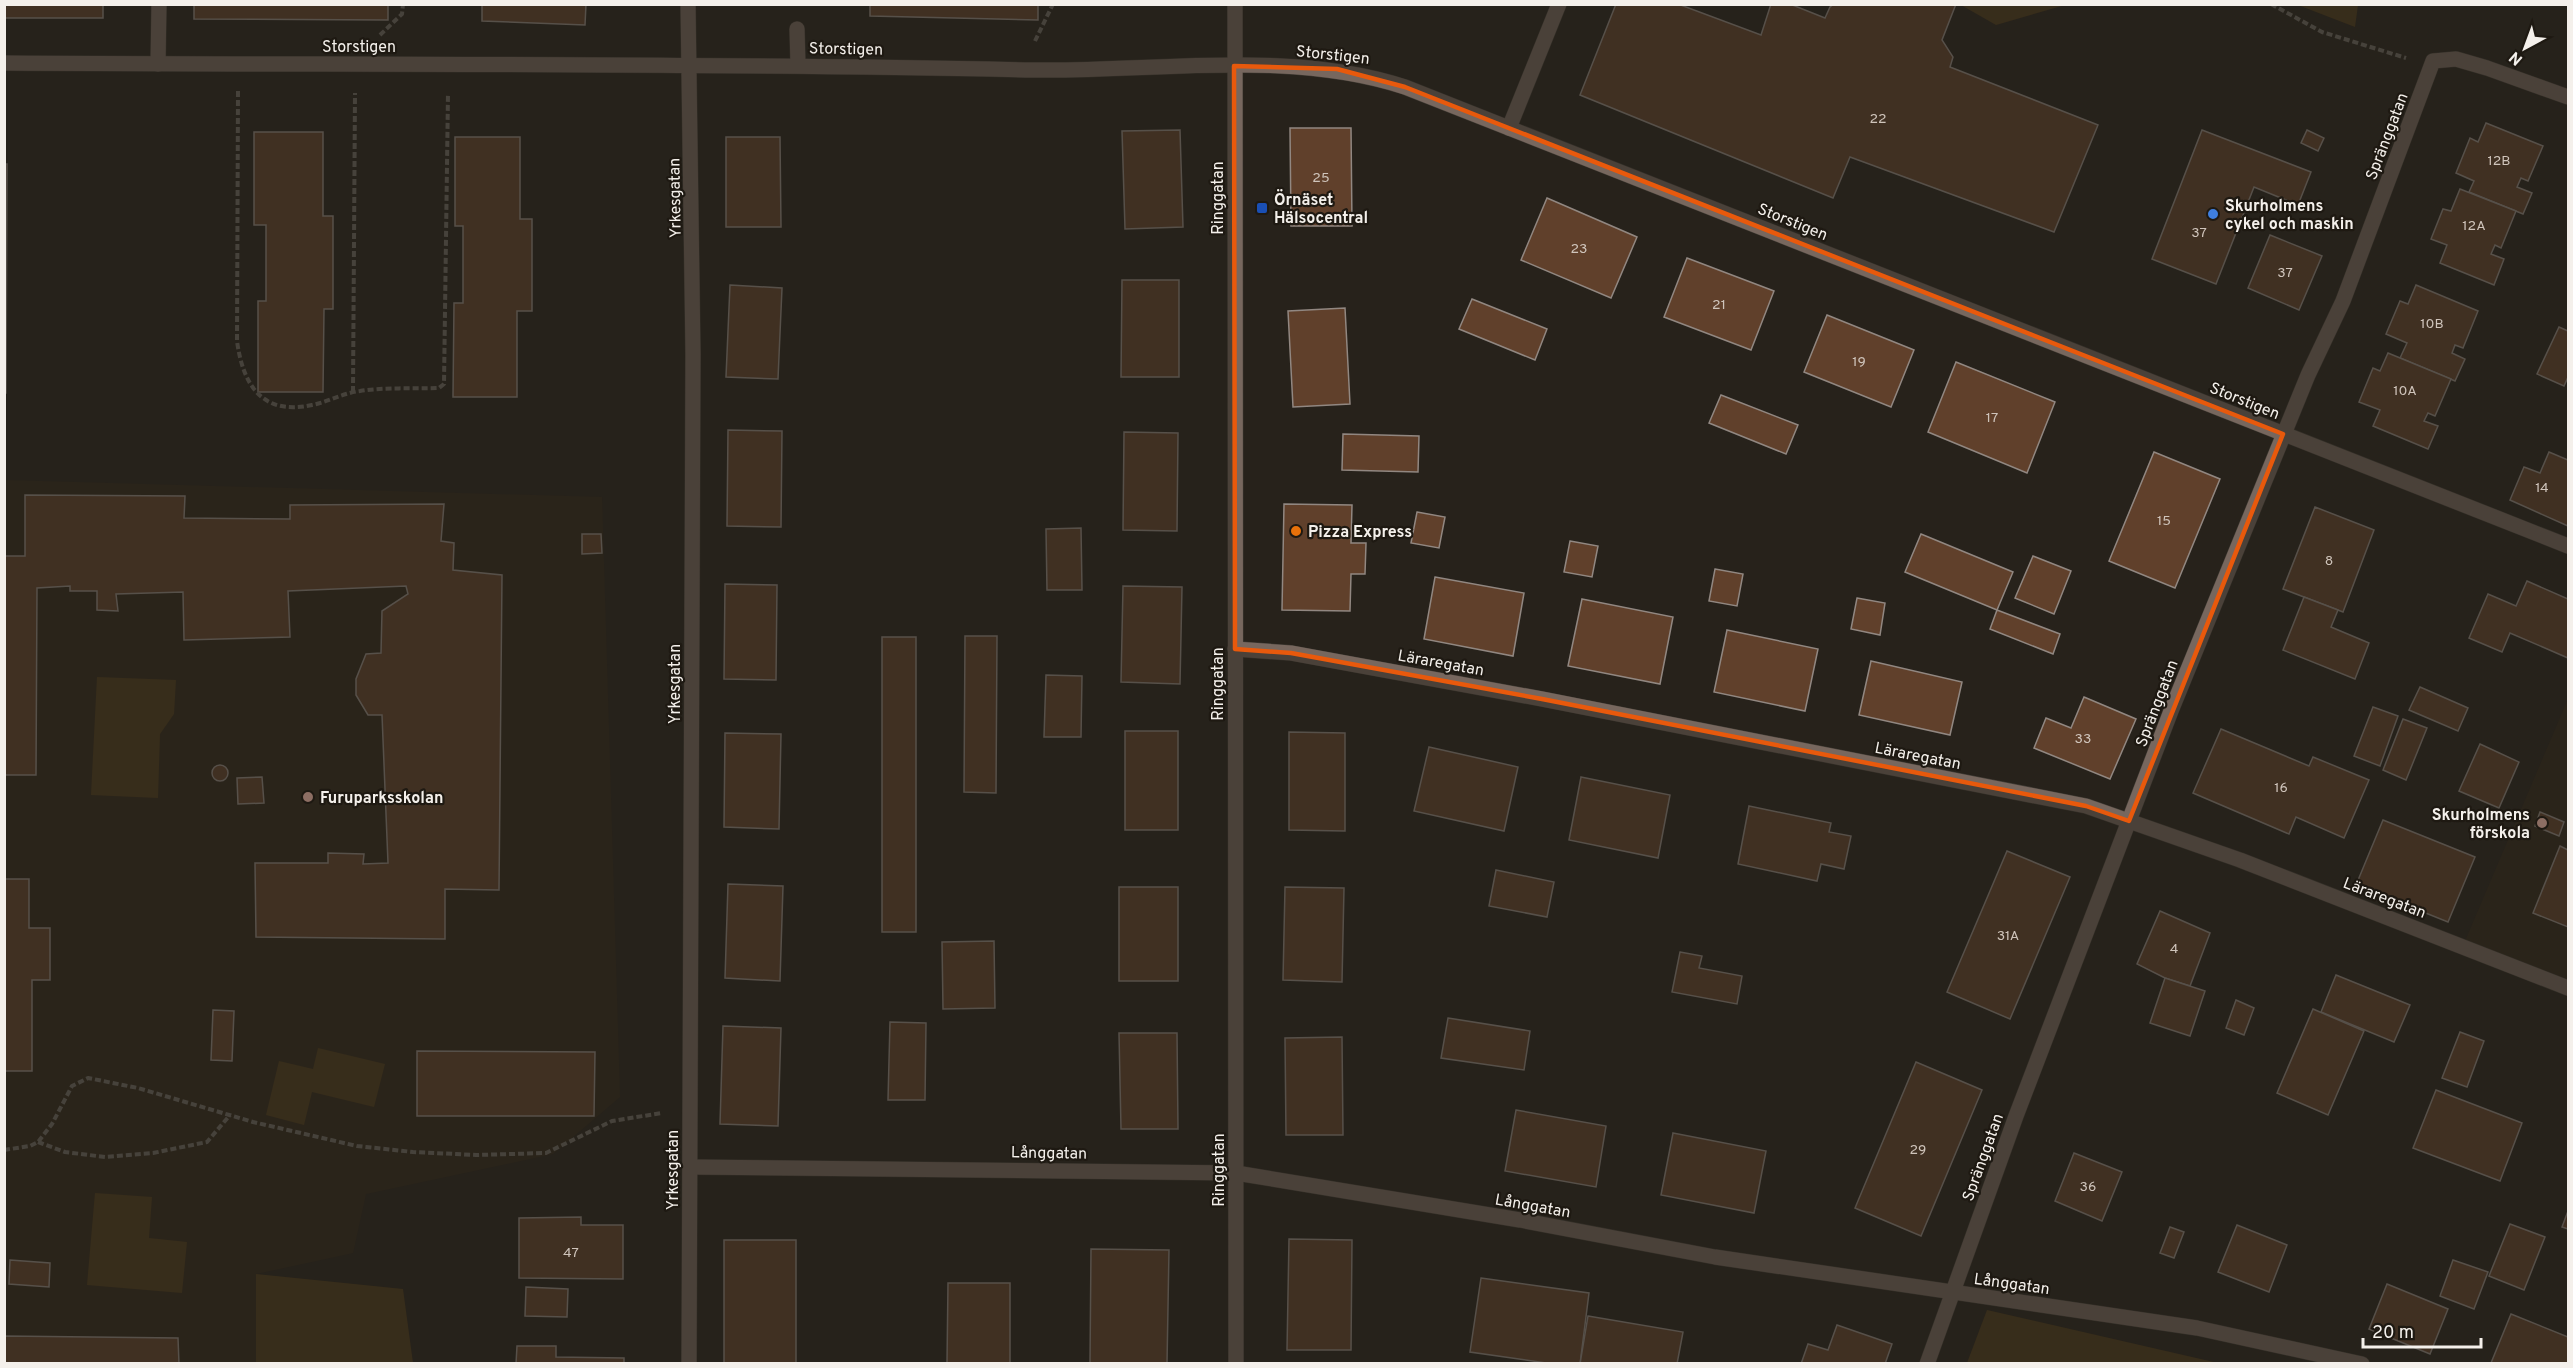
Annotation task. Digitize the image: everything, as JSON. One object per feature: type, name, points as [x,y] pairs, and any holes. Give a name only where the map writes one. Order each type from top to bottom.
[{"type":"street","points":[[158,64],[159,4]]},
{"type":"street","name":"Yrkesgatan","points":[[688,4],[693,343],[689,1364]]},
{"type":"street","name":"Ringgatan","points":[[1234,4],[1236,1364]]},
{"type":"street","points":[[1509,128],[1559,4]]},
{"type":"street","points":[[797,29],[798,65]]},
{"type":"street","points":[[2433,61],[2456,59],[2568,97]]},
{"type":"street","name":"Spränggatan","points":[[1926,1364],[2016,1116],[2129,821],[2283,434],[2343,301],[2433,61]]},
{"type":"street","name":"Storstigen","points":[[4,63],[690,64],[1060,70],[1234,66],[1309,67],[1370,75],[2568,546]]},
{"type":"street","name":"Läraregatan","points":[[1235,649],[1291,653],[1542,699],[2074,804],[2240,860],[2568,988]]},
{"type":"street","name":"Långgatan","points":[[690,1167],[1236,1173],[1520,1220],[1715,1257],[2197,1328],[2362,1364]]},
{"type":"path","points":[[379,36],[402,14],[403,4]]},
{"type":"path","points":[[1033,44],[1053,4]]},
{"type":"path","points":[[2271,4],[2322,32],[2381,52],[2433,61]]},
{"type":"path","points":[[238,91],[237,341],[244,375],[254,392],[261,398],[290,408],[313,405],[353,392],[439,388],[444,384],[448,93]]},
{"type":"path","points":[[353,392],[355,92]]},
{"type":"path","points":[[4,1149],[30,1146],[38,1142],[52,1124],[72,1086],[88,1078],[138,1088],[230,1115],[357,1146],[413,1152],[476,1155],[546,1153],[612,1121],[663,1113]]},
{"type":"path","points":[[38,1142],[65,1152],[105,1157],[153,1153],[207,1142],[230,1115]]},
{"type":"highlighted area","points":[[1234,66],[1337,69],[1405,87],[2283,434],[2129,821],[2086,806],[1542,699],[1291,653],[1235,649]]},
{"type":"shaded area","points":[[1961,5],[2065,5],[1996,25]]},
{"type":"shaded area","points":[[2298,5],[2358,5],[2355,27]]},
{"type":"shaded area","name":"Furuparksskolan","points":[[5,480],[602,497],[620,1097],[553,1154],[366,1194],[353,1253],[256,1274],[256,1363],[5,1364]]},
{"type":"shaded area","points":[[97,677],[176,680],[174,714],[160,734],[158,798],[91,795]]},
{"type":"shaded area","name":"Skurholmens förskola","points":[[2568,699],[2568,987],[2463,946]]},
{"type":"shaded area","points":[[318,1048],[385,1064],[374,1107],[312,1092],[304,1125],[266,1115],[279,1061],[313,1069]]},
{"type":"shaded area","points":[[95,1193],[152,1197],[149,1238],[187,1242],[182,1293],[87,1285]]},
{"type":"shaded area","points":[[256,1274],[403,1289],[413,1363],[256,1363]]},
{"type":"shaded area","points":[[1987,1310],[2218,1363],[1967,1363]]},
{"type":"building","points":[[4,4],[103,4],[103,18],[4,18]]},
{"type":"building","points":[[194,4],[388,4],[388,20],[194,19]]},
{"type":"building","points":[[482,4],[586,4],[585,25],[482,21]]},
{"type":"building","points":[[870,4],[1038,4],[1038,20],[870,16]]},
{"type":"building","points":[[1616,4],[1678,4],[1761,35],[1771,4],[1790,4],[1825,18],[1834,4],[1956,4],[1942,40],[1953,57],[1950,67],[2098,125],[2054,232],[1850,157],[1833,198],[1580,95]]},
{"type":"building","points":[[2486,123],[2543,146],[2528,181],[2521,178],[2517,187],[2532,193],[2523,214],[2469,192],[2474,181],[2456,173],[2470,138],[2478,142]]},
{"type":"building","points":[[1290,128],[1351,128],[1352,226],[1291,226]]},
{"type":"building","points":[[1180,130],[1183,227],[1125,229],[1122,131]]},
{"type":"building","points":[[2202,130],[2311,172],[2298,205],[2254,187],[2216,284],[2152,259]]},
{"type":"building","points":[[2307,130],[2324,138],[2318,151],[2301,143]]},
{"type":"building","points":[[254,132],[323,132],[323,216],[333,216],[333,309],[324,309],[323,392],[258,392],[258,301],[266,301],[266,225],[254,225]]},
{"type":"building","points":[[455,137],[520,137],[520,219],[532,219],[532,311],[517,311],[517,397],[453,397],[454,303],[463,303],[463,226],[455,226]]},
{"type":"building","points":[[726,137],[780,137],[781,227],[726,227]]},
{"type":"building","points":[[4,164],[7,164],[6,393],[4,393]]},
{"type":"building","points":[[2460,189],[2516,211],[2501,248],[2495,245],[2491,254],[2504,259],[2494,285],[2440,263],[2447,245],[2431,239],[2443,209],[2451,211]]},
{"type":"building","points":[[1547,198],[1637,237],[1611,298],[1521,260]]},
{"type":"building","points":[[2270,235],[2322,256],[2299,310],[2248,288]]},
{"type":"building","points":[[1687,258],[1774,291],[1751,350],[1664,317]]},
{"type":"building","points":[[1122,280],[1179,280],[1179,377],[1121,377]]},
{"type":"building","points":[[730,285],[782,288],[778,379],[726,377]]},
{"type":"building","points":[[2416,285],[2478,311],[2463,348],[2455,345],[2452,353],[2465,359],[2455,381],[2400,358],[2407,343],[2386,334],[2400,301],[2408,304]]},
{"type":"building","points":[[1472,299],[1547,329],[1535,360],[1459,329]]},
{"type":"building","points":[[1345,308],[1350,404],[1293,407],[1288,311]]},
{"type":"building","points":[[1827,315],[1914,350],[1891,407],[1804,372]]},
{"type":"building","points":[[2559,327],[2568,331],[2568,377],[2564,386],[2537,374]]},
{"type":"building","points":[[2388,353],[2451,379],[2435,416],[2428,413],[2424,421],[2438,426],[2428,449],[2373,426],[2380,410],[2359,402],[2373,368],[2380,371]]},
{"type":"building","points":[[1956,362],[2055,402],[2027,473],[1928,432]]},
{"type":"building","points":[[1721,395],[1798,425],[1786,454],[1709,423]]},
{"type":"building","points":[[728,430],[782,431],[781,527],[727,526]]},
{"type":"building","points":[[1124,432],[1178,433],[1177,531],[1123,530]]},
{"type":"building","points":[[1343,434],[1419,436],[1418,472],[1342,470]]},
{"type":"building","points":[[2154,452],[2220,479],[2175,588],[2109,561]]},
{"type":"building","points":[[2549,452],[2568,460],[2568,526],[2510,500],[2524,467],[2540,473]]},
{"type":"building","points":[[25,495],[185,496],[184,518],[290,519],[290,505],[444,504],[441,541],[454,543],[453,570],[502,575],[499,890],[445,889],[445,939],[256,937],[255,863],[328,863],[328,853],[364,854],[363,864],[388,863],[382,715],[368,715],[356,695],[356,679],[366,654],[381,653],[382,611],[408,594],[406,586],[288,591],[290,637],[184,640],[183,592],[116,594],[118,611],[97,610],[97,591],[70,591],[70,586],[37,588],[36,775],[4,775],[4,556],[25,556]]},
{"type":"building","points":[[1284,504],[1352,505],[1351,543],[1366,543],[1365,574],[1351,574],[1350,611],[1282,610]]},
{"type":"building","points":[[2315,507],[2374,530],[2343,612],[2283,589]]},
{"type":"building","points":[[1417,512],[1445,517],[1439,548],[1411,543]]},
{"type":"building","points":[[1081,528],[1082,590],[1047,590],[1046,529]]},
{"type":"building","points":[[582,534],[601,534],[602,553],[582,554]]},
{"type":"building","points":[[1921,534],[2013,572],[1997,610],[1905,572]]},
{"type":"building","points":[[1570,541],[1598,546],[1592,577],[1564,572]]},
{"type":"building","points":[[2033,556],[2071,571],[2054,614],[2015,598]]},
{"type":"building","points":[[1715,569],[1743,574],[1737,606],[1709,601]]},
{"type":"building","points":[[1435,577],[1524,593],[1513,656],[1424,639]]},
{"type":"building","points":[[2527,581],[2568,599],[2568,658],[2510,633],[2502,652],[2469,638],[2488,594],[2516,606]]},
{"type":"building","points":[[725,584],[777,585],[776,680],[724,679]]},
{"type":"building","points":[[1123,586],[1182,587],[1180,684],[1121,682]]},
{"type":"building","points":[[2304,597],[2338,610],[2331,627],[2369,643],[2355,679],[2283,650]]},
{"type":"building","points":[[1857,598],[1885,603],[1880,635],[1851,629]]},
{"type":"building","points":[[1582,599],[1673,617],[1660,684],[1568,666]]},
{"type":"building","points":[[1997,610],[2060,634],[2053,654],[1990,629]]},
{"type":"building","points":[[1727,630],[1818,649],[1805,711],[1714,692]]},
{"type":"building","points":[[965,636],[997,636],[996,793],[964,792]]},
{"type":"building","points":[[882,637],[916,637],[916,932],[882,932]]},
{"type":"building","points":[[1871,661],[1962,682],[1950,735],[1859,715]]},
{"type":"building","points":[[1046,675],[1082,676],[1081,737],[1044,737]]},
{"type":"building","points":[[2420,687],[2468,708],[2458,731],[2409,710]]},
{"type":"building","points":[[2084,697],[2136,719],[2110,779],[2034,748],[2046,718],[2071,728]]},
{"type":"building","points":[[2373,707],[2398,716],[2380,766],[2354,756]]},
{"type":"building","points":[[2403,719],[2427,728],[2406,780],[2383,770]]},
{"type":"building","points":[[2221,729],[2309,766],[2313,757],[2369,780],[2344,838],[2296,817],[2289,834],[2193,793]]},
{"type":"building","points":[[1125,731],[1178,731],[1178,830],[1125,830]]},
{"type":"building","points":[[1289,732],[1345,733],[1345,831],[1289,830]]},
{"type":"building","points":[[725,733],[781,734],[779,829],[724,827]]},
{"type":"building","points":[[2480,744],[2519,762],[2499,808],[2459,791]]},
{"type":"building","points":[[1429,747],[1518,767],[1504,831],[1414,811]]},
{"type":"building","points":[[220,765],[226,767],[228,773],[226,779],[220,781],[214,779],[212,773],[214,767]]},
{"type":"building","points":[[262,777],[264,803],[238,804],[237,778]]},
{"type":"building","points":[[1581,777],[1670,795],[1658,858],[1569,840]]},
{"type":"building","points":[[1749,806],[1831,823],[1829,832],[1851,836],[1844,869],[1821,864],[1817,881],[1738,864]]},
{"type":"building","points":[[2540,812],[2564,822],[2559,836],[2535,826]]},
{"type":"building","points":[[2383,820],[2475,857],[2448,922],[2356,885]]},
{"type":"building","points":[[2560,846],[2568,850],[2568,927],[2533,913]]},
{"type":"building","points":[[2007,851],[2070,877],[2010,1019],[1947,992]]},
{"type":"building","points":[[1496,870],[1554,882],[1547,917],[1489,906]]},
{"type":"building","points":[[4,879],[29,879],[29,928],[50,928],[50,980],[32,980],[32,1071],[4,1071]]},
{"type":"building","points":[[728,884],[783,886],[780,981],[725,978]]},
{"type":"building","points":[[1119,887],[1178,887],[1178,981],[1119,981]]},
{"type":"building","points":[[1285,887],[1344,888],[1342,982],[1283,980]]},
{"type":"building","points":[[2160,911],[2210,933],[2190,986],[2165,978],[2137,964]]},
{"type":"building","points":[[994,941],[995,1008],[943,1009],[942,942]]},
{"type":"building","points":[[1680,952],[1702,956],[1699,968],[1742,976],[1737,1004],[1672,992]]},
{"type":"building","points":[[2336,975],[2410,1005],[2394,1042],[2321,1012]]},
{"type":"building","points":[[2165,978],[2205,991],[2190,1036],[2150,1023]]},
{"type":"building","points":[[2236,1000],[2254,1008],[2244,1035],[2226,1028]]},
{"type":"building","points":[[2313,1009],[2364,1031],[2328,1115],[2277,1093]]},
{"type":"building","points":[[213,1010],[234,1011],[232,1061],[211,1060]]},
{"type":"building","points":[[1448,1018],[1530,1031],[1524,1070],[1441,1058]]},
{"type":"building","points":[[890,1022],[926,1023],[925,1100],[888,1100]]},
{"type":"building","points":[[723,1026],[781,1028],[778,1126],[720,1124]]},
{"type":"building","points":[[2460,1032],[2484,1041],[2467,1087],[2442,1078]]},
{"type":"building","points":[[1119,1033],[1177,1033],[1178,1129],[1121,1129]]},
{"type":"building","points":[[1342,1037],[1343,1135],[1286,1135],[1285,1038]]},
{"type":"building","points":[[417,1051],[595,1052],[594,1116],[417,1116]]},
{"type":"building","points":[[1916,1062],[1982,1090],[1921,1236],[1855,1208]]},
{"type":"building","points":[[2436,1090],[2522,1123],[2500,1181],[2413,1148]]},
{"type":"building","points":[[1516,1110],[1606,1126],[1596,1187],[1505,1171]]},
{"type":"building","points":[[1673,1133],[1766,1151],[1754,1213],[1661,1195]]},
{"type":"building","points":[[2074,1153],[2122,1172],[2102,1221],[2055,1201]]},
{"type":"building","points":[[2568,1211],[2568,1229],[2562,1227]]},
{"type":"building","points":[[581,1217],[581,1225],[623,1225],[623,1279],[519,1278],[519,1218]]},
{"type":"building","points":[[2510,1224],[2545,1237],[2524,1290],[2489,1276]]},
{"type":"building","points":[[2237,1225],[2287,1245],[2269,1292],[2218,1272]]},
{"type":"building","points":[[2170,1227],[2184,1232],[2174,1258],[2160,1253]]},
{"type":"building","points":[[1289,1239],[1352,1240],[1351,1350],[1287,1350]]},
{"type":"building","points":[[724,1240],[796,1240],[796,1364],[724,1364]]},
{"type":"building","points":[[1091,1249],[1169,1250],[1167,1364],[1090,1364]]},
{"type":"building","points":[[10,1260],[50,1263],[49,1287],[9,1284]]},
{"type":"building","points":[[2453,1260],[2488,1272],[2474,1309],[2440,1296]]},
{"type":"building","points":[[1481,1278],[1589,1293],[1580,1364],[1553,1364],[1470,1352]]},
{"type":"building","points":[[948,1283],[1010,1283],[1010,1364],[947,1364]]},
{"type":"building","points":[[2387,1284],[2448,1309],[2430,1354],[2369,1329]]},
{"type":"building","points":[[526,1287],[568,1289],[567,1317],[525,1316]]},
{"type":"building","points":[[2511,1314],[2568,1337],[2568,1364],[2491,1363]]},
{"type":"building","points":[[1588,1316],[1683,1332],[1677,1364],[1580,1364]]},
{"type":"building","points":[[1837,1325],[1892,1344],[1885,1364],[1801,1364],[1808,1344],[1828,1350]]},
{"type":"building","points":[[4,1336],[178,1338],[179,1364],[4,1364]]},
{"type":"building","points":[[517,1346],[556,1346],[556,1357],[624,1358],[624,1364],[516,1364]]},
{"type":"place","name":"Örnäset Hälsocentral","points":[[1262,208]]},
{"type":"place","name":"Skurholmens cykel och maskin","points":[[2213,214]]},
{"type":"place","name":"Pizza Express","points":[[1296,531]]},
{"type":"place","name":"Furuparksskolan","points":[[308,797]]},
{"type":"place","name":"Skurholmens förskola","points":[[2542,823]]}]
